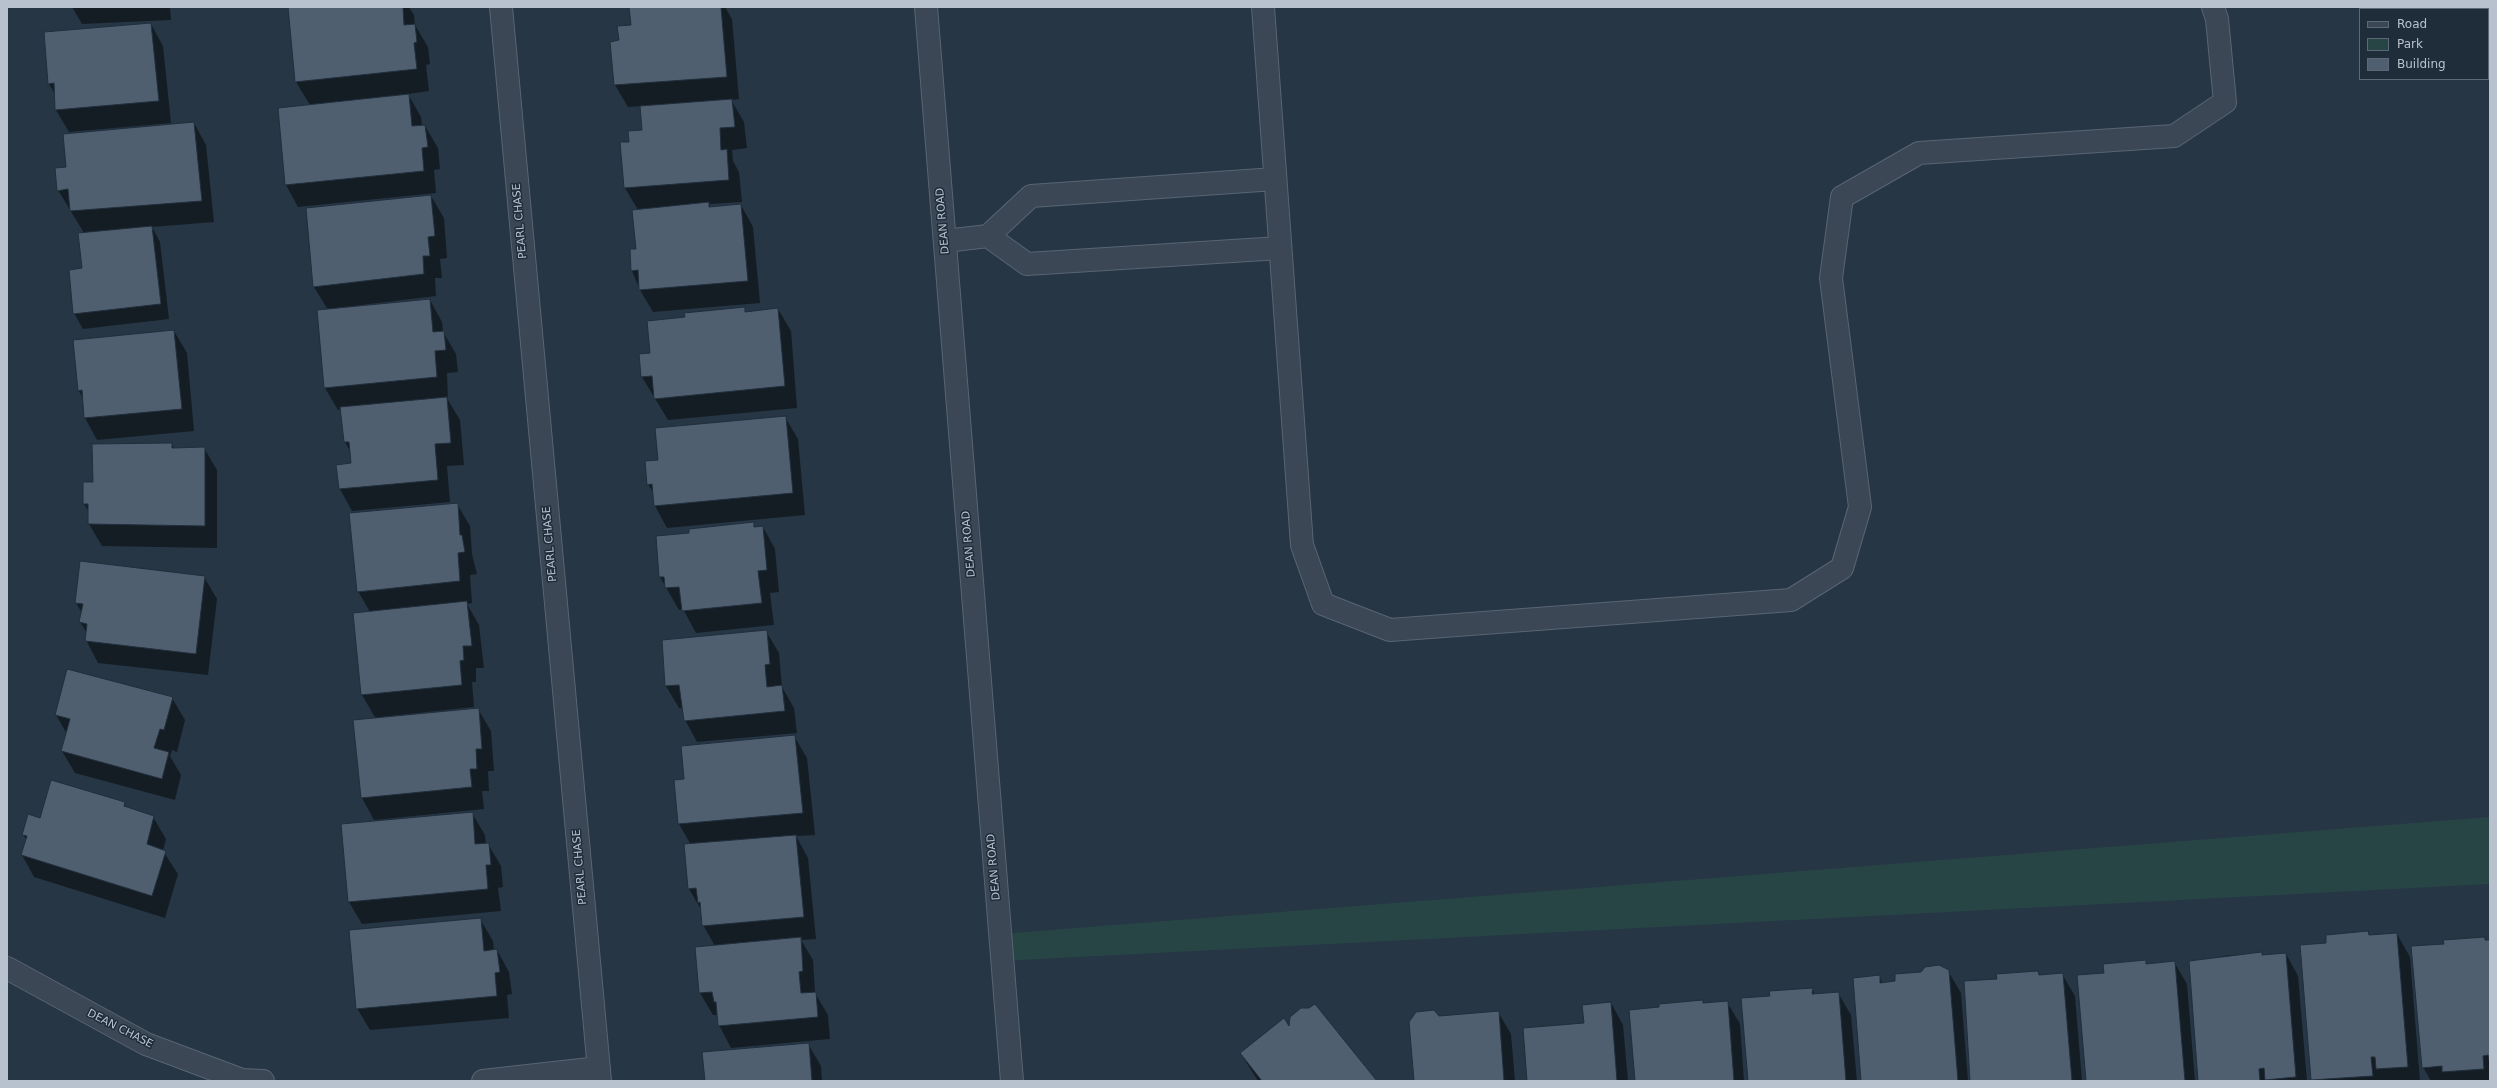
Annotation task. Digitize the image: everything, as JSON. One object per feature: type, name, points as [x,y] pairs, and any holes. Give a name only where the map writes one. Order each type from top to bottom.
[{"type":"street","name":"PEARL CHASE","points":[[501,7],[600,1074]]},
{"type":"street","name":"DEAN ROAD","points":[[926,7],[1012,1081]]},
{"type":"street","points":[[1263,7],[1302,545],[1323,604],[1390,630],[1791,600],[1842,568],[1860,507],[1831,278],[1842,197],[1919,153],[2174,136],[2225,102],[2217,19],[2213,7]]},
{"type":"street","points":[[945,241],[988,236],[1031,196],[1275,179]]},
{"type":"street","points":[[988,236],[1027,264],[1280,248]]},
{"type":"street","name":"DEAN CHASE","points":[[7,968],[146,1044],[242,1080],[263,1081]]},
{"type":"street","points":[[483,1081],[600,1074]]},
{"type":"green space","points":[[2490,817],[2490,884],[1001,961],[1000,934]]},
{"type":"building","points":[[288,7],[403,7],[404,25],[415,24],[417,42],[414,43],[417,69],[295,82]]},
{"type":"building","points":[[629,7],[721,7],[727,77],[614,85],[610,42],[619,40],[617,26],[631,25]]},
{"type":"building","points":[[151,23],[159,101],[55,110],[54,83],[48,84],[44,32]]},
{"type":"building","points":[[409,94],[412,126],[425,125],[428,147],[422,148],[424,171],[285,185],[278,108]]},
{"type":"building","points":[[732,99],[735,127],[720,128],[721,150],[727,149],[729,180],[624,188],[620,142],[629,142],[628,131],[642,130],[640,106]]},
{"type":"building","points":[[194,122],[202,201],[70,211],[68,189],[57,191],[55,168],[66,167],[63,134]]},
{"type":"building","points":[[431,195],[435,236],[428,237],[430,256],[423,256],[424,274],[313,287],[306,208]]},
{"type":"building","points":[[709,202],[709,207],[741,204],[748,281],[639,290],[638,270],[631,271],[630,249],[636,249],[632,210]]},
{"type":"building","points":[[152,226],[161,304],[73,314],[69,270],[82,268],[78,233]]},
{"type":"building","points":[[430,299],[433,332],[444,331],[446,350],[435,351],[437,377],[324,388],[317,310]]},
{"type":"building","points":[[745,307],[745,312],[778,308],[785,386],[654,399],[652,376],[641,377],[639,354],[650,353],[647,321],[685,317],[684,313]]},
{"type":"building","points":[[174,330],[182,409],[84,418],[82,390],[78,391],[73,340]]},
{"type":"building","points":[[447,397],[451,443],[435,444],[438,480],[339,489],[336,465],[351,463],[349,442],[344,442],[340,407]]},
{"type":"building","points":[[786,416],[793,493],[654,506],[652,484],[647,485],[645,461],[658,460],[655,428]]},
{"type":"building","points":[[172,443],[172,448],[205,447],[205,526],[88,524],[88,504],[83,504],[83,482],[93,482],[92,444]]},
{"type":"building","points":[[458,503],[460,535],[462,535],[465,552],[458,553],[460,581],[357,592],[349,513]]},
{"type":"building","points":[[754,522],[754,527],[763,526],[767,570],[758,571],[762,603],[682,611],[679,587],[665,588],[664,577],[659,577],[656,536],[689,533],[689,529]]},
{"type":"building","points":[[80,561],[205,576],[196,654],[85,641],[87,624],[79,622],[83,604],[75,603]]},
{"type":"building","points":[[467,601],[472,646],[463,646],[464,660],[460,661],[462,685],[361,695],[353,613]]},
{"type":"building","points":[[767,630],[770,664],[765,665],[767,687],[782,685],[785,711],[684,721],[679,685],[665,686],[662,640]]},
{"type":"building","points":[[67,669],[173,697],[164,730],[160,729],[154,748],[169,752],[162,779],[61,751],[70,719],[55,715]]},
{"type":"building","points":[[479,708],[482,749],[476,749],[477,769],[470,769],[472,787],[361,798],[353,720]]},
{"type":"building","points":[[795,735],[803,813],[678,824],[674,780],[684,779],[681,746]]},
{"type":"building","points":[[51,780],[125,802],[124,806],[154,816],[147,844],[166,851],[152,896],[21,855],[27,836],[22,835],[28,814],[40,818]]},
{"type":"building","points":[[473,812],[475,844],[489,843],[491,865],[486,865],[488,889],[348,902],[341,824]]},
{"type":"building","points":[[796,835],[804,917],[702,926],[700,902],[698,903],[696,888],[688,889],[684,844]]},
{"type":"building","points":[[481,918],[484,951],[497,949],[500,972],[495,973],[497,996],[356,1009],[349,930]]},
{"type":"building","points":[[2368,931],[2369,935],[2397,933],[2408,1067],[2376,1069],[2375,1057],[2371,1057],[2373,1076],[2311,1080],[2300,945],[2326,943],[2326,935]]},
{"type":"building","points":[[801,937],[803,971],[799,972],[801,993],[816,992],[818,1017],[718,1026],[716,1002],[714,1002],[712,992],[699,993],[695,947]]},
{"type":"building","points":[[2485,937],[2485,940],[2490,940],[2490,1064],[2488,1055],[2483,1056],[2484,1069],[2442,1072],[2442,1066],[2422,1068],[2411,946],[2444,944],[2443,940]]},
{"type":"building","points":[[2262,952],[2262,955],[2286,953],[2296,1077],[2265,1080],[2264,1068],[2259,1069],[2260,1081],[2198,1081],[2189,961]]},
{"type":"building","points":[[2146,960],[2146,964],[2175,961],[2185,1081],[2086,1081],[2077,975],[2104,973],[2103,964]]},
{"type":"building","points":[[1939,965],[1949,970],[1958,1081],[1861,1081],[1853,978],[1880,975],[1880,983],[1895,981],[1895,974],[1921,972],[1925,967]]},
{"type":"building","points":[[2038,971],[2039,975],[2063,973],[2072,1081],[1970,1081],[1964,981],[1997,979],[1996,974]]},
{"type":"building","points":[[1813,988],[1812,994],[1839,992],[1846,1081],[1748,1081],[1741,998],[1770,996],[1769,991]]},
{"type":"building","points":[[1703,1000],[1703,1003],[1728,1001],[1734,1081],[1635,1081],[1629,1010],[1659,1007],[1659,1004]]},
{"type":"building","points":[[1611,1002],[1617,1081],[1527,1081],[1523,1028],[1584,1023],[1582,1005]]},
{"type":"building","points":[[1315,1004],[1377,1081],[1262,1081],[1240,1053],[1284,1018],[1289,1026],[1290,1017],[1301,1008],[1309,1008]]},
{"type":"building","points":[[1434,1010],[1439,1016],[1499,1011],[1504,1081],[1414,1081],[1409,1022],[1416,1012]]},
{"type":"building","points":[[809,1043],[812,1081],[705,1081],[702,1052]]}]
